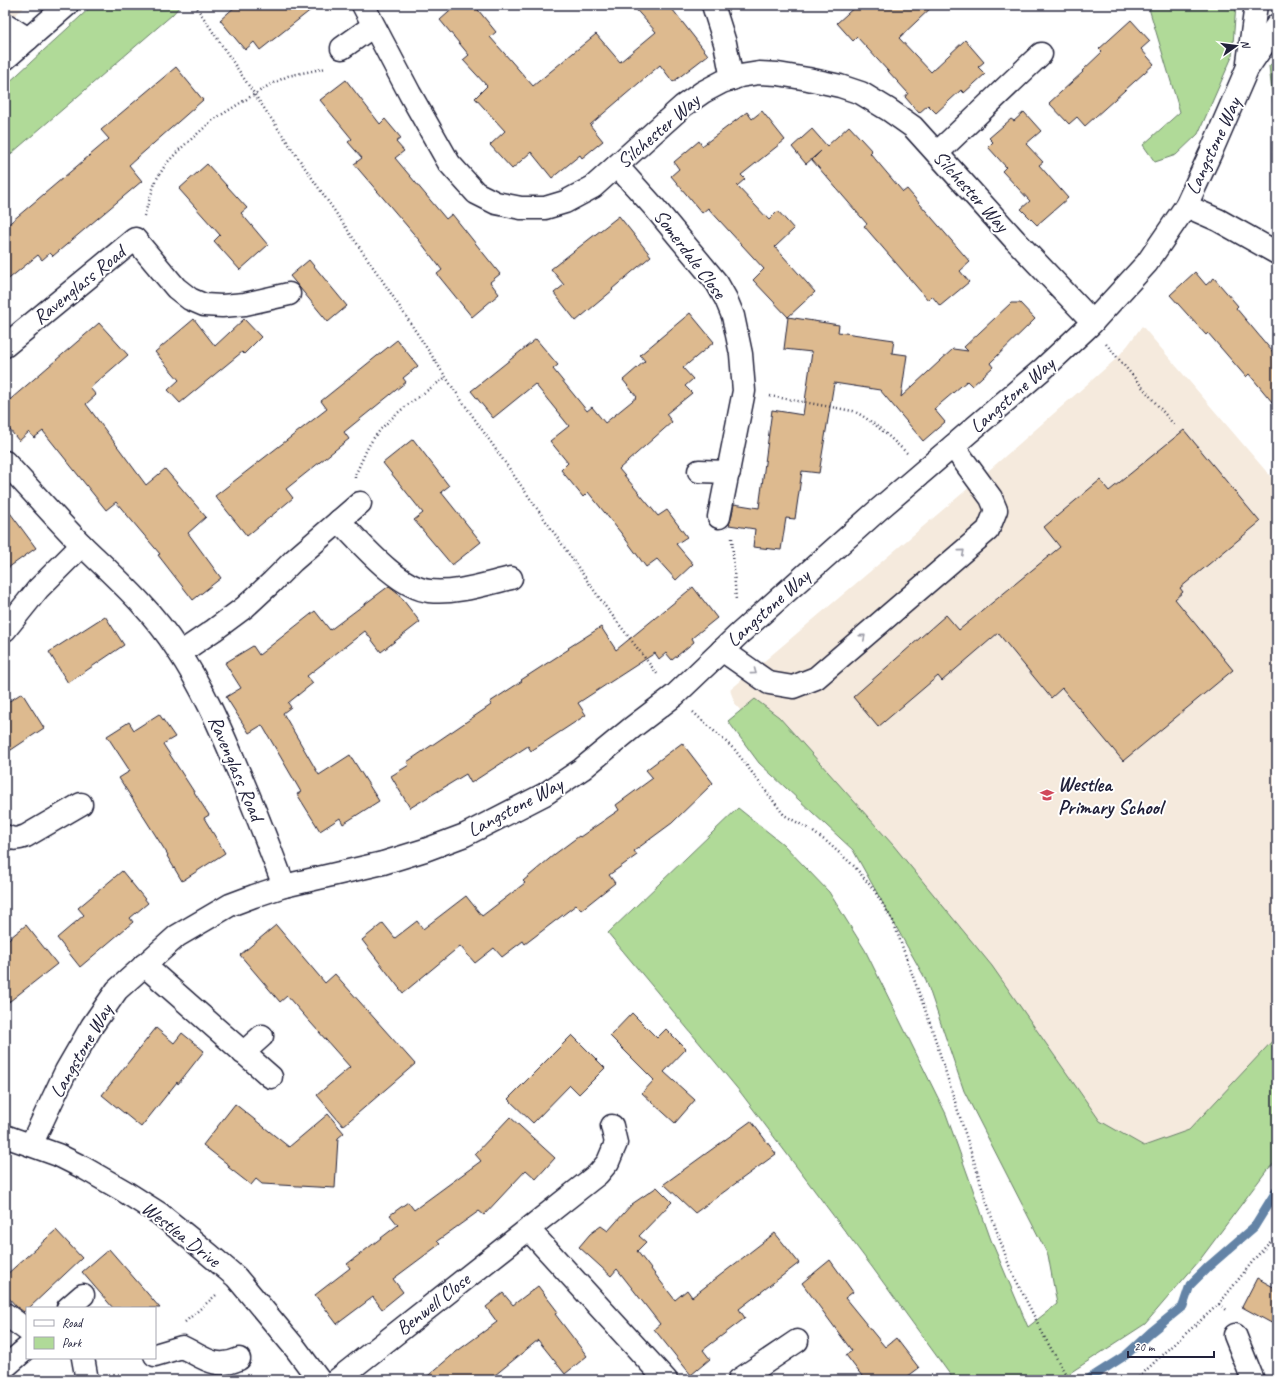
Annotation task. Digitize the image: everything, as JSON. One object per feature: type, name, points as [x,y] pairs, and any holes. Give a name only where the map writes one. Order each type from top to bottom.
[{"type":"street","points":[[5,59],[67,5]]},
{"type":"street","name":"Silchester Way","points":[[363,5],[449,163],[476,192],[496,203],[521,208],[545,208],[556,205],[592,187],[683,106],[703,92],[740,76],[759,73],[778,74],[840,86],[861,93],[913,127],[1092,323]]},
{"type":"street","points":[[713,5],[725,43],[732,79]]},
{"type":"street","name":"Langstone Way","points":[[1247,69],[1256,5]]},
{"type":"street","points":[[5,24],[28,39]]},
{"type":"street","name":"Langstone Way","points":[[31,1145],[66,1071],[92,1026],[117,990],[177,936],[216,913],[254,896],[284,886],[383,863],[465,835],[545,794],[576,773],[675,695],[738,635],[877,511],[1044,368],[1092,323],[1147,263],[1186,206],[1247,69],[1277,25]]},
{"type":"street","points":[[342,48],[374,26]]},
{"type":"street","points":[[937,153],[1041,54]]},
{"type":"street","name":"Somerdale Close","points":[[617,166],[654,207],[717,283],[733,316],[741,354],[744,391],[719,517]]},
{"type":"street","points":[[1186,206],[1218,220],[1277,253]]},
{"type":"street","points":[[135,239],[176,288],[190,299],[204,304],[222,306],[245,304],[288,294]]},
{"type":"street","name":"Ravenglass Road","points":[[5,346],[135,239]]},
{"type":"street","points":[[722,650],[769,683],[793,687],[816,678],[988,530],[996,510],[991,498],[953,446]]},
{"type":"street","name":"Ravenglass Road","points":[[5,462],[82,545],[110,572],[159,624],[180,653],[209,704],[225,738],[267,839],[284,886]]},
{"type":"street","points":[[699,471],[729,472]]},
{"type":"street","points":[[180,653],[245,607],[293,561],[360,503]]},
{"type":"street","points":[[339,521],[393,573],[411,585],[428,591],[443,591],[511,578]]},
{"type":"street","points":[[5,630],[38,589],[82,545]]},
{"type":"street","points":[[5,836],[11,840],[19,839],[81,804]]},
{"type":"street","points":[[144,965],[271,1077]]},
{"type":"street","points":[[243,1053],[262,1036]]},
{"type":"street","name":"Benwell Close","points":[[338,1380],[598,1174],[608,1162],[616,1143],[612,1126]]},
{"type":"street","name":"Westlea Drive","points":[[5,1136],[71,1162],[124,1191],[160,1214],[236,1277],[296,1349],[319,1380]]},
{"type":"street","points":[[529,1230],[666,1380]]},
{"type":"street","points":[[5,1314],[26,1329]]},
{"type":"street","points":[[1235,1335],[1253,1380]]},
{"type":"street","points":[[739,1380],[797,1341]]},
{"type":"street","points":[[156,1355],[182,1347],[211,1362],[221,1364],[231,1362],[239,1358]]},
{"type":"street","points":[[5,1367],[26,1349]]},
{"type":"street","points":[[83,1359],[87,1380]]},
{"type":"path","points":[[194,5],[372,264],[446,377],[605,606],[675,695],[735,750],[784,815],[810,829],[828,842],[854,866],[874,890],[893,921],[932,1029],[965,1137],[1010,1268],[1059,1365],[1069,1380]]},
{"type":"path","points":[[135,239],[156,180],[166,164],[185,145],[213,120],[271,84],[288,76],[322,70],[334,65],[339,59],[342,48]]},
{"type":"path","points":[[1092,323],[1175,426]]},
{"type":"path","points":[[360,503],[355,475],[375,436],[391,419],[446,377]]},
{"type":"path","points":[[744,391],[853,411],[860,414],[887,435],[926,470]]},
{"type":"path","points":[[719,517],[732,531],[738,635]]},
{"type":"path","points":[[1136,1380],[1218,1304],[1249,1264],[1277,1234]]},
{"type":"path","points":[[184,1322],[236,1277]]},
{"type":"shaded area","points":[[5,5],[27,5],[5,24]]},
{"type":"shaded area","name":"Westlea Primary School","points":[[1142,326],[1277,484],[1277,1111],[1099,1267],[912,917],[735,704],[730,690],[971,486],[1116,359]]},
{"type":"green space","points":[[93,5],[181,5],[172,15],[5,159],[5,86]]},
{"type":"green space","points":[[1148,5],[1236,5],[1232,57],[1198,134],[1176,155],[1155,162],[1143,145],[1180,112]]},
{"type":"green space","points":[[1277,59],[1277,135],[1269,66]]},
{"type":"green space","points":[[755,699],[779,717],[893,845],[992,966],[1100,1121],[1144,1146],[1189,1130],[1277,1036],[1277,1161],[1267,1170],[1199,1261],[1145,1324],[1059,1380],[954,1380],[872,1267],[741,1093],[608,933],[738,808],[783,844],[829,892],[865,950],[946,1114],[991,1240],[1028,1327],[1057,1304],[1048,1255],[964,1091],[926,980],[853,850],[759,763],[728,721]]},
{"type":"building","points":[[237,5],[317,5],[260,50],[254,42],[245,50],[220,20]]},
{"type":"building","points":[[457,5],[474,5],[496,32],[490,37],[533,86],[596,34],[620,62],[656,32],[632,5],[669,5],[708,55],[673,82],[660,65],[590,125],[603,141],[582,158],[580,155],[552,178],[531,152],[512,169],[490,145],[505,131],[475,98],[487,86],[463,60],[469,55],[440,20]]},
{"type":"building","points":[[857,5],[934,5],[899,38],[931,72],[965,40],[984,62],[978,67],[985,74],[964,93],[961,90],[936,113],[928,105],[919,113],[905,97],[908,93],[857,37],[853,41],[837,23]]},
{"type":"building","points":[[1131,20],[1150,41],[1141,49],[1154,64],[1085,126],[1077,117],[1069,124],[1049,103],[1083,72],[1082,71],[1102,52],[1099,49]]},
{"type":"building","points":[[176,67],[203,100],[129,165],[142,181],[53,256],[50,253],[42,260],[38,255],[5,282],[5,227],[109,139],[101,130]]},
{"type":"building","points":[[346,80],[380,124],[385,119],[401,138],[396,142],[404,151],[395,158],[446,219],[452,214],[500,274],[490,282],[499,294],[472,317],[437,274],[442,270],[419,240],[354,164],[362,158],[348,142],[352,139],[320,100]]},
{"type":"building","points":[[762,111],[785,140],[741,175],[745,179],[737,186],[769,220],[778,211],[794,229],[775,247],[815,292],[788,317],[753,280],[764,269],[708,208],[702,213],[671,176],[679,169],[674,162],[699,141],[702,146],[747,112],[752,119]]},
{"type":"building","points":[[1024,112],[1041,131],[1026,144],[1043,162],[1039,165],[1068,198],[1037,225],[1021,209],[1030,201],[1002,171],[1006,167],[988,147],[993,142],[989,138],[1011,119],[1014,121]]},
{"type":"building","points":[[849,126],[872,151],[870,153],[903,192],[907,189],[970,262],[960,271],[969,282],[940,306],[932,296],[928,300],[864,226],[867,224],[812,160],[821,151],[806,164],[792,147],[812,129],[827,146]]},
{"type":"building","points":[[207,164],[247,208],[241,213],[268,245],[240,270],[214,241],[220,235],[179,189]]},
{"type":"building","points":[[619,216],[651,256],[576,321],[554,293],[564,285],[551,269]]},
{"type":"building","points":[[309,260],[347,306],[328,322],[290,276]]},
{"type":"building","points":[[1195,272],[1206,285],[1214,278],[1238,306],[1236,308],[1277,357],[1277,408],[1249,374],[1246,377],[1208,333],[1206,335],[1170,295]]},
{"type":"building","points":[[1011,303],[1020,303],[1035,319],[990,363],[993,367],[972,386],[967,381],[934,409],[945,422],[923,441],[880,390],[834,383],[819,473],[802,471],[795,519],[786,518],[781,550],[753,547],[755,529],[729,525],[734,504],[759,508],[772,410],[803,415],[812,352],[784,349],[788,317],[839,325],[838,332],[894,340],[892,353],[907,355],[901,397],[953,349],[968,351],[964,347]]},
{"type":"building","points":[[690,313],[714,342],[683,368],[693,379],[685,386],[692,393],[666,414],[672,422],[619,469],[658,516],[667,510],[687,537],[676,544],[693,564],[676,580],[657,559],[646,567],[588,492],[583,497],[561,470],[568,463],[550,441],[569,426],[535,384],[493,418],[471,391],[536,339],[558,365],[553,369],[587,411],[592,407],[605,423],[637,397],[623,380],[645,361],[640,355]]},
{"type":"building","points":[[194,319],[215,346],[244,319],[261,337],[244,354],[242,352],[180,403],[168,390],[179,380],[155,352]]},
{"type":"building","points":[[99,323],[128,355],[90,388],[96,395],[86,404],[146,485],[165,469],[206,517],[188,533],[221,578],[193,600],[158,555],[160,554],[116,502],[106,510],[43,431],[34,438],[29,432],[19,441],[5,424],[5,404]]},
{"type":"building","points":[[397,340],[418,366],[403,378],[406,382],[344,432],[349,439],[286,489],[293,498],[247,536],[215,496],[327,409],[321,401]]},
{"type":"building","points":[[1184,430],[1260,522],[1180,588],[1183,592],[1175,599],[1233,670],[1123,761],[1062,688],[1051,698],[998,633],[942,681],[938,676],[878,727],[853,697],[946,615],[959,630],[1060,547],[1044,527],[1100,480],[1109,491]]},
{"type":"building","points":[[413,439],[449,486],[441,492],[481,542],[452,565],[414,520],[423,513],[383,463]]},
{"type":"building","points":[[5,506],[36,548],[5,570]]},
{"type":"building","points":[[389,586],[397,592],[420,622],[381,652],[365,631],[307,676],[313,683],[288,703],[291,707],[283,713],[319,775],[350,755],[379,801],[343,824],[340,818],[320,831],[297,794],[301,792],[262,725],[249,733],[226,697],[241,688],[225,663],[253,646],[259,655],[315,611],[330,630]]},
{"type":"building","points":[[693,587],[717,618],[692,638],[694,642],[672,660],[666,653],[659,659],[655,653],[578,703],[586,715],[531,751],[528,746],[471,783],[466,774],[410,808],[391,776],[409,765],[407,762],[491,705],[490,702],[522,681],[521,680],[601,627],[616,650]]},
{"type":"building","points":[[105,616],[124,645],[68,683],[49,652]]},
{"type":"building","points":[[22,693],[44,728],[5,754],[5,704]]},
{"type":"building","points":[[159,714],[175,737],[163,744],[209,815],[204,818],[225,853],[182,881],[167,856],[168,855],[119,778],[130,771],[107,736],[129,722],[134,730]]},
{"type":"building","points":[[682,743],[713,783],[672,823],[634,851],[637,855],[609,875],[615,883],[581,910],[576,905],[525,944],[523,941],[502,957],[494,948],[475,963],[460,946],[403,993],[362,940],[383,923],[395,938],[417,921],[423,929],[466,896],[482,916],[525,883],[523,881],[555,854],[579,836],[580,837],[619,810],[616,805],[653,778],[646,770]]},
{"type":"building","points":[[122,871],[148,903],[130,918],[133,922],[80,967],[57,938],[84,915],[78,908]]},
{"type":"building","points":[[26,925],[57,964],[5,1005],[5,942]]},
{"type":"building","points":[[276,925],[325,983],[335,974],[415,1064],[343,1126],[317,1095],[350,1067],[287,996],[280,1002],[240,955]]},
{"type":"building","points":[[632,1013],[657,1038],[666,1029],[686,1049],[664,1072],[695,1100],[675,1123],[642,1093],[654,1080],[610,1036]]},
{"type":"building","points":[[156,1028],[174,1043],[182,1033],[204,1051],[141,1127],[102,1095]]},
{"type":"building","points":[[572,1035],[605,1068],[579,1094],[570,1085],[533,1123],[508,1099]]},
{"type":"building","points":[[235,1104],[289,1147],[328,1114],[344,1133],[338,1138],[335,1188],[262,1184],[256,1179],[251,1185],[228,1167],[230,1166],[203,1145]]},
{"type":"building","points":[[510,1117],[555,1158],[536,1179],[526,1170],[484,1215],[479,1211],[437,1241],[440,1244],[393,1279],[403,1292],[382,1309],[373,1297],[337,1324],[315,1295],[350,1268],[347,1264],[398,1225],[390,1215],[408,1202],[414,1210],[481,1161],[475,1154]]},
{"type":"building","points":[[751,1121],[776,1154],[695,1213],[664,1184]]},
{"type":"building","points":[[657,1187],[672,1202],[639,1236],[646,1242],[637,1251],[675,1300],[687,1290],[692,1297],[775,1233],[799,1263],[739,1309],[745,1318],[703,1350],[710,1359],[691,1375],[654,1329],[660,1324],[617,1269],[611,1276],[579,1247],[590,1234],[601,1226],[608,1231],[632,1204]]},
{"type":"building","points":[[56,1230],[82,1258],[30,1307],[26,1307],[24,1312],[5,1294],[5,1276]]},
{"type":"building","points":[[109,1249],[160,1308],[112,1307],[82,1272]]},
{"type":"building","points":[[830,1260],[853,1292],[845,1298],[885,1347],[896,1338],[919,1368],[903,1380],[865,1380],[846,1355],[852,1351],[802,1283]]},
{"type":"building","points":[[1257,1278],[1277,1289],[1277,1326],[1242,1307]]},
{"type":"building","points":[[538,1286],[558,1312],[555,1314],[587,1356],[565,1374],[538,1340],[489,1380],[423,1380],[456,1352],[497,1322],[486,1307],[503,1293],[513,1305]]},
{"type":"waterway","points":[[1087,1380],[1126,1355],[1183,1306],[1190,1285],[1208,1267],[1254,1227],[1277,1190]]},
{"type":"place","name":"Westlea Primary School","points":[[1047,795]]}]
